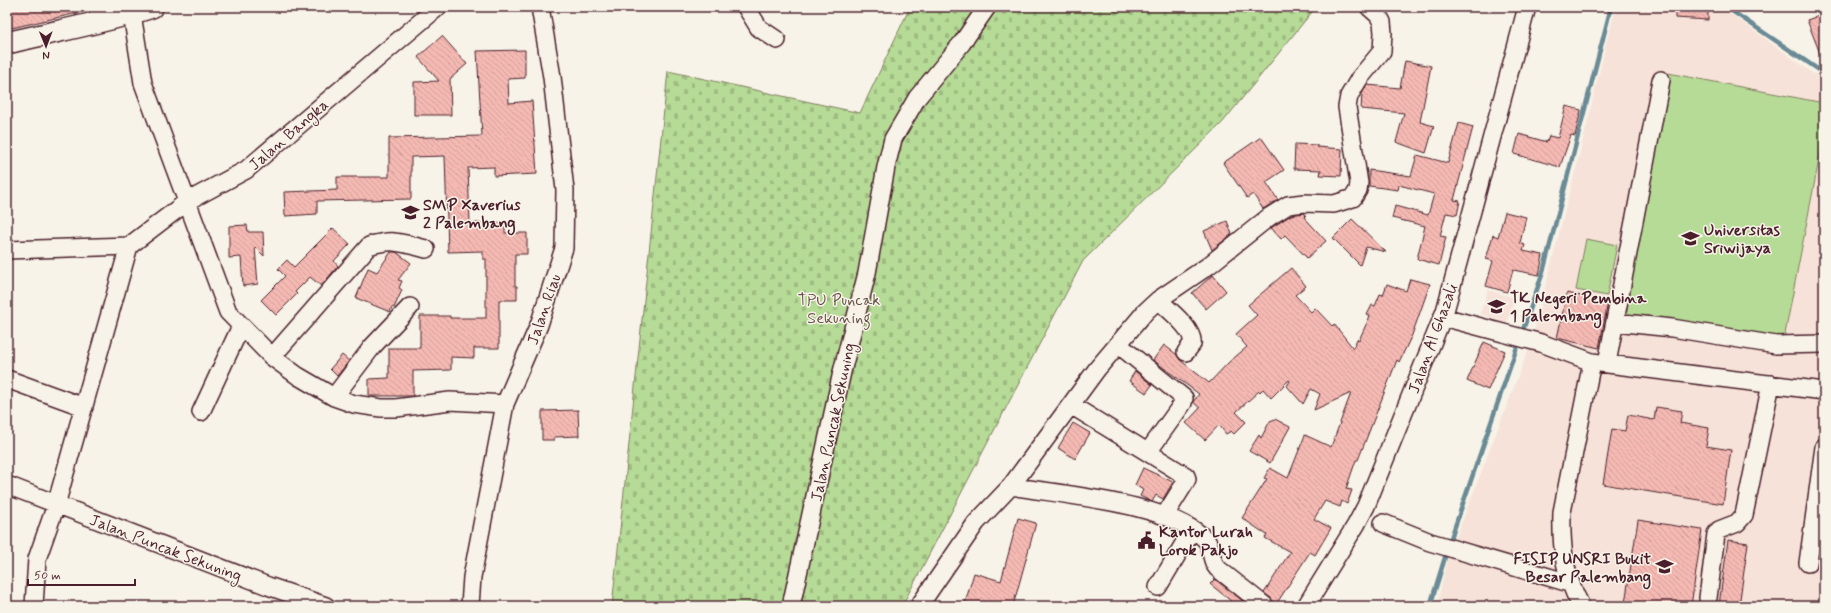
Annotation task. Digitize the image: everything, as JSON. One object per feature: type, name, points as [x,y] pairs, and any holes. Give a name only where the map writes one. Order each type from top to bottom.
[{"type":"main road","points":[[7,43],[58,30],[100,14],[132,14],[152,7]]},
{"type":"street","name":"Jalan Bangka","points":[[129,246],[188,201],[246,170],[438,7]]},
{"type":"street","name":"Jalan Riau","points":[[470,606],[472,577],[505,404],[539,325],[564,248],[565,190],[552,77],[540,7]]},
{"type":"street","points":[[746,7],[759,28],[777,40]]},
{"type":"street","name":"Jalan Puncak Sekuning","points":[[791,606],[842,372],[867,273],[886,166],[893,139],[917,98],[962,43],[988,7]]},
{"type":"street","points":[[919,606],[976,523],[1011,486],[1097,369],[1119,345],[1146,311],[1158,300],[1208,266],[1269,217],[1288,205],[1334,204],[1353,198],[1358,190],[1358,183],[1347,107],[1349,96],[1359,79],[1382,51],[1384,33],[1382,22],[1378,15],[1368,7]]},
{"type":"street","name":"Jalan Al Ghazali","points":[[1306,606],[1356,525],[1366,506],[1443,316],[1527,7]]},
{"type":"street","points":[[132,14],[143,83],[228,312],[241,326],[272,357],[298,376],[334,397],[354,404],[381,408],[396,408],[450,401],[505,404]]},
{"type":"street","points":[[1581,606],[1569,583],[1562,531],[1562,512],[1600,362],[1615,322],[1660,80]]},
{"type":"street","points":[[272,357],[369,246],[382,242],[396,241],[426,249]]},
{"type":"street","points":[[7,250],[129,246],[56,504],[37,559],[34,606]]},
{"type":"street","points":[[1158,300],[1180,320],[1192,337],[1192,344],[1186,352]]},
{"type":"street","points":[[334,397],[372,347],[410,307]]},
{"type":"street","points":[[1443,316],[1541,343],[1600,362],[1824,391]]},
{"type":"street","points":[[1615,322],[1672,328],[1776,345],[1824,344]]},
{"type":"street","points":[[201,412],[241,326]]},
{"type":"street","points":[[1119,345],[1184,398],[1183,403],[1148,452]]},
{"type":"street","points":[[7,379],[84,407]]},
{"type":"street","points":[[1708,598],[1716,534],[1719,530],[1737,523],[1744,515],[1772,384]]},
{"type":"street","points":[[1071,405],[1186,477],[1185,483],[1165,515]]},
{"type":"street","points":[[1808,563],[1824,447]]},
{"type":"street","name":"Jalan Puncak Sekuning","points":[[7,485],[323,606]]},
{"type":"street","points":[[1011,486],[1060,493],[1165,515],[1192,530],[1208,542],[1213,561],[1217,568],[1265,606]]},
{"type":"street","points":[[1382,523],[1430,542],[1569,583]]},
{"type":"street","points":[[1158,587],[1192,530]]},
{"type":"shaded area","name":"Universitas Sriwijaya","points":[[1625,7],[1721,7],[1814,74],[1824,77],[1824,606],[1437,606],[1447,561],[1531,343],[1585,133],[1607,40],[1614,15]]},
{"type":"shaded area","name":"TK Negeri Pembina 1 Palembang","points":[[1488,290],[1515,298],[1507,323],[1480,314]]},
{"type":"green space","name":"TPU Puncak Sekuning","points":[[910,7],[1316,7],[1223,122],[1083,261],[902,606],[612,606],[668,71],[860,113]]},
{"type":"green space","points":[[1668,73],[1824,103],[1824,134],[1783,344],[1621,312]]},
{"type":"green space","points":[[1586,239],[1617,245],[1607,296],[1576,290]]},
{"type":"building","points":[[7,7],[82,7],[82,12],[7,29]]},
{"type":"building","points":[[1675,7],[1708,7],[1708,20],[1675,18]]},
{"type":"building","points":[[1824,14],[1824,61],[1823,61],[1807,20]]},
{"type":"building","points":[[442,36],[467,64],[450,79],[451,115],[414,115],[414,82],[439,81],[418,57]]},
{"type":"building","points":[[525,50],[525,78],[508,79],[509,103],[532,101],[537,174],[494,176],[494,167],[468,168],[470,223],[505,223],[505,233],[527,233],[527,254],[515,254],[515,286],[517,286],[517,300],[499,300],[499,348],[474,348],[474,358],[451,357],[451,370],[413,371],[413,396],[369,396],[369,379],[389,378],[389,348],[420,348],[420,316],[486,318],[486,259],[483,259],[483,251],[448,252],[445,156],[411,157],[411,199],[317,201],[317,214],[285,216],[284,192],[337,190],[337,177],[389,177],[389,138],[482,136],[477,51]]},
{"type":"building","points":[[1405,61],[1431,66],[1420,122],[1434,126],[1426,153],[1396,142],[1404,113],[1361,109],[1362,94],[1367,85],[1400,88]]},
{"type":"building","points":[[1566,106],[1581,110],[1575,136],[1571,135],[1560,167],[1514,154],[1519,134],[1547,142],[1549,136],[1558,138]]},
{"type":"building","points":[[1459,123],[1473,127],[1454,200],[1460,201],[1457,215],[1446,213],[1440,236],[1446,237],[1439,265],[1417,259],[1425,226],[1392,218],[1395,206],[1428,215],[1434,194],[1399,185],[1398,190],[1369,186],[1369,170],[1411,176],[1417,155],[1448,163]]},
{"type":"building","points":[[1261,137],[1284,170],[1266,182],[1278,200],[1263,209],[1253,194],[1247,198],[1223,163]]},
{"type":"building","points":[[1295,144],[1317,145],[1317,147],[1342,149],[1341,176],[1320,175],[1321,170],[1294,169]]},
{"type":"building","points":[[1505,212],[1526,217],[1520,243],[1525,245],[1523,251],[1543,255],[1539,275],[1513,270],[1507,292],[1486,286],[1493,261],[1486,259],[1493,235],[1498,237]]},
{"type":"building","points":[[1304,213],[1306,215],[1304,217],[1326,241],[1307,258],[1285,235],[1281,239],[1271,228],[1291,215]]},
{"type":"building","points":[[1352,219],[1386,252],[1366,247],[1360,265],[1333,238]]},
{"type":"building","points":[[1227,221],[1232,234],[1212,250],[1204,231]]},
{"type":"building","points":[[247,225],[248,232],[263,232],[264,256],[255,247],[258,284],[243,286],[241,257],[229,258],[229,226]]},
{"type":"building","points":[[333,228],[350,244],[334,261],[338,266],[321,286],[310,277],[295,292],[297,294],[276,315],[261,300],[285,276],[278,269],[287,260],[294,267]]},
{"type":"building","points":[[391,252],[396,252],[411,263],[398,280],[402,281],[399,288],[402,290],[394,308],[392,307],[390,312],[356,298],[368,268],[377,272]]},
{"type":"building","points":[[1291,268],[1306,286],[1295,295],[1311,312],[1315,308],[1332,326],[1334,324],[1353,348],[1357,339],[1359,340],[1370,316],[1367,315],[1372,305],[1375,306],[1380,294],[1383,295],[1387,284],[1406,291],[1410,279],[1430,284],[1412,335],[1399,362],[1397,360],[1358,460],[1356,460],[1346,489],[1352,490],[1347,504],[1342,501],[1340,507],[1325,501],[1314,519],[1331,528],[1315,555],[1310,552],[1275,606],[1271,598],[1264,593],[1290,552],[1265,538],[1267,535],[1242,518],[1267,479],[1264,478],[1270,468],[1288,478],[1305,435],[1331,447],[1351,393],[1314,410],[1320,394],[1311,389],[1303,404],[1287,386],[1290,381],[1289,380],[1271,398],[1263,389],[1236,412],[1246,422],[1234,434],[1231,431],[1226,434],[1219,425],[1205,440],[1186,423],[1200,408],[1193,402],[1199,394],[1153,360],[1164,345],[1209,383],[1229,362],[1247,347],[1236,334],[1257,315],[1248,305]]},
{"type":"building","points":[[1213,275],[1226,291],[1206,309],[1192,293]]},
{"type":"building","points":[[1567,293],[1608,302],[1599,348],[1557,338]]},
{"type":"building","points":[[1484,342],[1505,351],[1488,390],[1467,381]]},
{"type":"building","points":[[342,355],[349,361],[337,376],[330,369]]},
{"type":"building","points":[[1135,371],[1152,385],[1146,393],[1129,381]]},
{"type":"building","points":[[1656,407],[1682,411],[1680,423],[1709,428],[1706,446],[1731,450],[1723,504],[1603,484],[1612,429],[1625,431],[1628,415],[1654,420]]},
{"type":"building","points":[[578,410],[579,436],[554,437],[554,440],[542,440],[542,411]]},
{"type":"building","points":[[1275,419],[1290,427],[1270,463],[1249,451],[1259,435],[1261,438],[1270,421]]},
{"type":"building","points":[[1073,423],[1090,433],[1075,459],[1058,448]]},
{"type":"building","points":[[1143,468],[1173,482],[1163,499],[1156,495],[1152,502],[1140,496],[1143,490],[1135,485]]},
{"type":"building","points":[[1018,518],[1036,523],[1013,606],[964,606],[974,573],[1001,581]]},
{"type":"building","name":"FISIP UNSRI Bukit Besar Palembang","points":[[1638,520],[1702,530],[1691,606],[1643,606],[1625,603]]},
{"type":"building","points":[[1822,531],[1824,531],[1824,569],[1816,568]]},
{"type":"building","points":[[1728,540],[1748,543],[1739,606],[1719,605]]},
{"type":"building","points":[[1215,579],[1249,606],[1237,606],[1210,584]]},
{"type":"waterway","points":[[1430,606],[1451,538],[1543,272],[1611,7]]},
{"type":"waterway","points":[[1726,7],[1819,70],[1824,67]]},
{"type":"place","name":"SMP Xaverius 2 Palembang","points":[[410,213]]},
{"type":"place","name":"Universitas Sriwijaya","points":[[1691,238]]},
{"type":"place","name":"TK Negeri Pembina 1 Palembang","points":[[1497,306]]},
{"type":"place","name":"Kantor Lurah Lorok Pakjo","points":[[1146,540]]},
{"type":"place","name":"FISIP UNSRI Bukit Besar Palembang","points":[[1664,567]]}]
